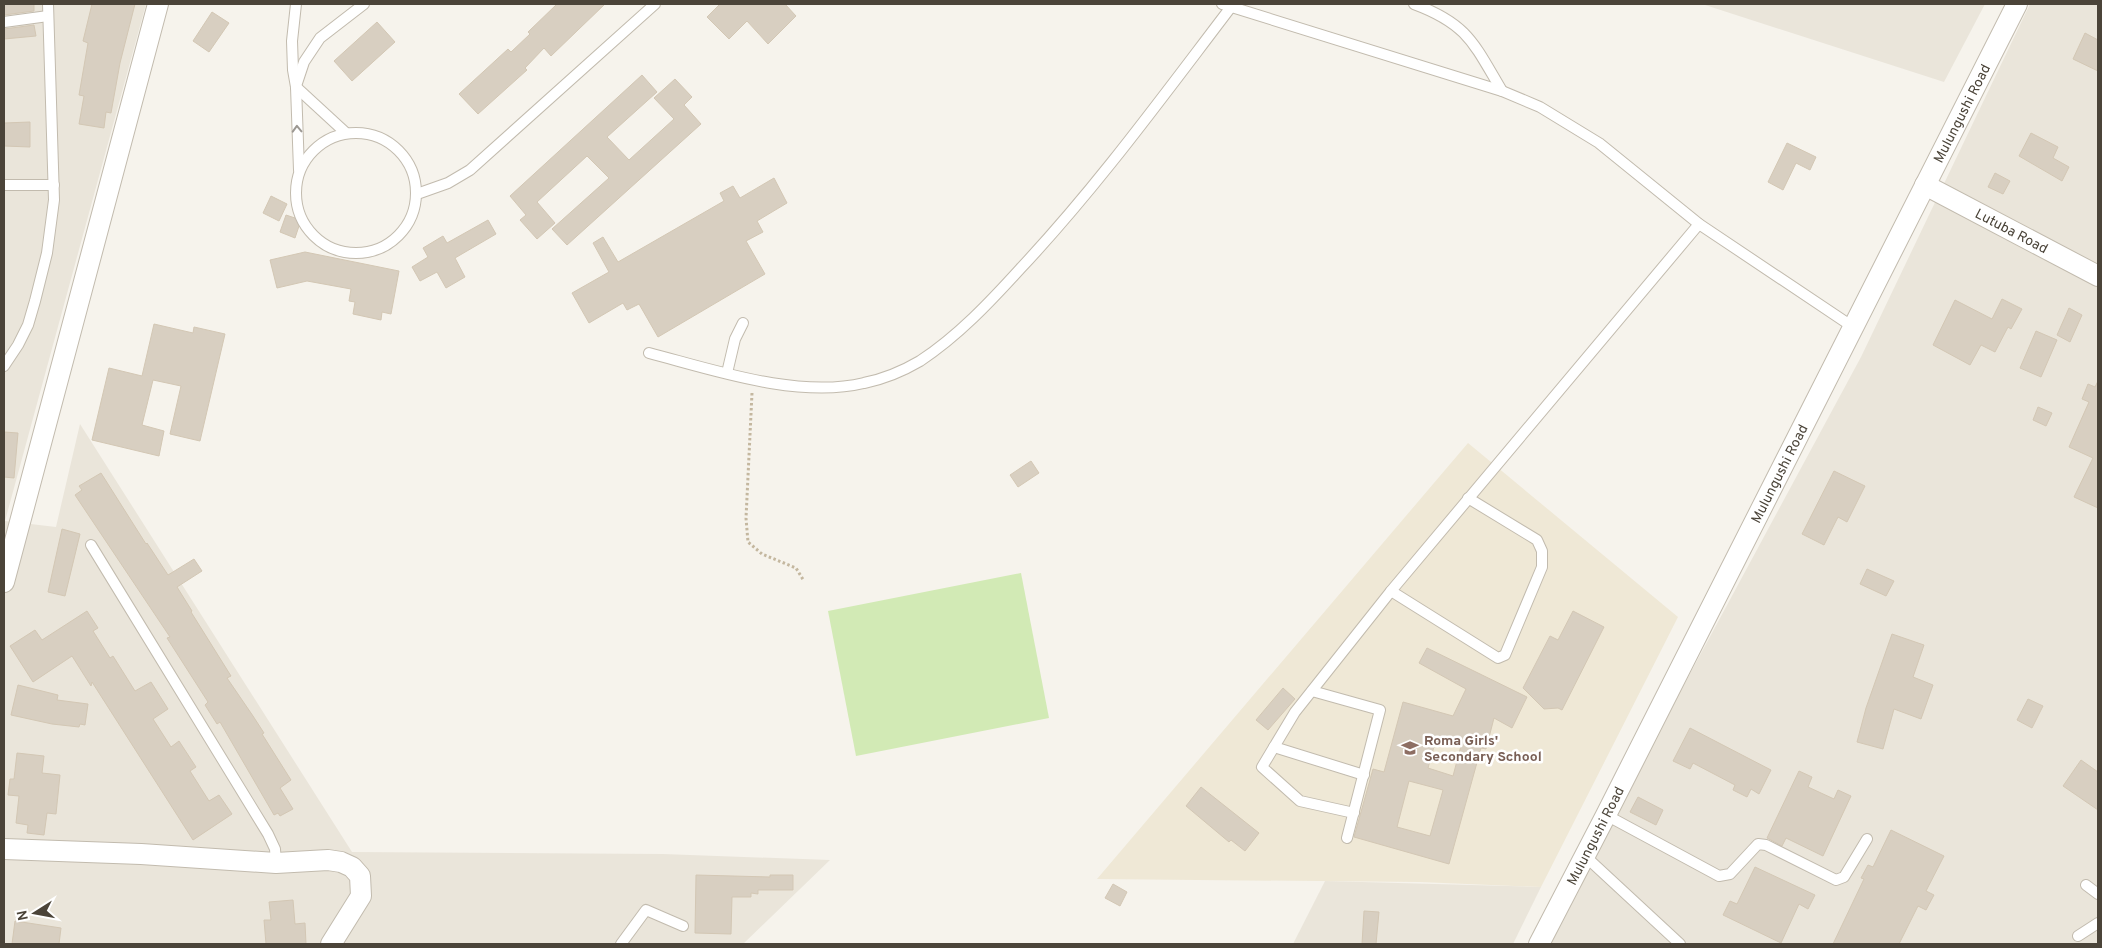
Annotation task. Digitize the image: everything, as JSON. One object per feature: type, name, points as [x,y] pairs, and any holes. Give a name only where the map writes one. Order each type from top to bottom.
[{"type":"street","points":[[4,582],[158,4]]},
{"type":"street","name":"Mulungushi Road","points":[[1539,944],[2017,4]]},
{"type":"street","name":"Lutuba Road","points":[[1925,185],[2098,276]]},
{"type":"street","points":[[4,849],[141,854],[276,863],[328,860],[341,862],[352,867],[360,876],[361,896],[331,944]]},
{"type":"lane","points":[[4,366],[28,325],[47,253],[54,185],[48,4]]},
{"type":"lane","points":[[296,4],[292,41],[293,70],[296,87],[299,171],[295,190],[297,209],[305,226],[318,241],[334,250],[354,254],[373,252],[390,244],[404,230],[413,213],[416,194],[413,173],[403,155],[387,140],[367,133],[346,133],[326,139],[310,152],[299,171]]},
{"type":"lane","points":[[296,87],[304,62],[320,38],[364,4]]},
{"type":"lane","points":[[416,194],[448,182],[470,170],[655,4]]},
{"type":"lane","points":[[1414,4],[1444,16],[1457,25],[1468,36],[1502,91]]},
{"type":"lane","points":[[649,353],[755,380],[796,386],[835,387],[863,384],[891,376],[920,361],[942,345],[996,294],[1057,229],[1110,163],[1226,5],[1502,91],[1540,107],[1600,143],[1699,224],[1853,327]]},
{"type":"lane","points":[[4,22],[48,16]]},
{"type":"lane","points":[[296,87],[346,133]]},
{"type":"lane","points":[[4,185],[54,185]]},
{"type":"lane","points":[[1354,813],[1300,801],[1262,767],[1295,712],[1391,591],[1699,224]]},
{"type":"lane","points":[[727,373],[736,339],[743,323]]},
{"type":"lane","points":[[1391,591],[1498,658],[1505,656],[1542,567],[1542,551],[1537,540],[1468,498]]},
{"type":"lane","points":[[91,545],[268,834],[275,848],[276,863]]},
{"type":"lane","points":[[1312,691],[1380,710],[1348,838]]},
{"type":"lane","points":[[1274,747],[1364,775]]},
{"type":"lane","points":[[1606,815],[1719,876],[1730,874],[1758,844],[1766,845],[1836,880],[1844,877],[1867,839]]},
{"type":"lane","points":[[1585,856],[1680,944]]},
{"type":"lane","points":[[2086,886],[2098,894]]},
{"type":"lane","points":[[621,944],[646,910],[683,926]]},
{"type":"lane","points":[[2078,936],[2098,923]]},
{"type":"path","points":[[755,380],[750,398],[746,518],[748,542],[762,554],[796,568],[804,581]]},
{"type":"shaded area","points":[[4,4],[146,4],[5,521],[56,527],[80,424],[352,852],[663,854],[830,860],[743,944],[4,944]]},
{"type":"shaded area","points":[[1702,4],[1985,4],[1944,82]]},
{"type":"shaded area","points":[[2030,4],[2098,4],[2098,944],[1548,944],[1611,820],[1861,357]]},
{"type":"shaded area","name":"Roma Girls' Secondary School","points":[[1468,443],[1678,617],[1541,887],[1420,882],[1097,879]]},
{"type":"shaded area","points":[[1325,881],[1541,887],[1513,944],[1293,944]]},
{"type":"green space","points":[[1021,573],[1049,718],[856,756],[828,611]]},
{"type":"building","points":[[4,4],[34,4],[34,11],[4,15]]},
{"type":"building","points":[[92,4],[135,4],[120,63],[111,113],[106,112],[104,128],[79,124],[84,96],[79,95],[88,43],[83,41]]},
{"type":"building","points":[[557,4],[605,4],[551,56],[544,48],[525,68],[527,70],[478,114],[459,94],[508,49],[511,52],[530,34],[528,32]]},
{"type":"building","points":[[720,4],[785,4],[796,16],[768,44],[747,21],[729,39],[707,17]]},
{"type":"building","points":[[212,12],[229,23],[209,52],[193,41]]},
{"type":"building","points":[[377,22],[395,42],[352,81],[334,61]]},
{"type":"building","points":[[34,25],[36,36],[4,39],[4,29]]},
{"type":"building","points":[[2085,33],[2098,40],[2098,71],[2073,59]]},
{"type":"building","points":[[642,75],[657,92],[607,137],[629,160],[674,119],[654,98],[675,79],[692,97],[684,105],[701,124],[567,245],[552,229],[609,178],[587,156],[537,202],[555,223],[537,239],[520,220],[526,215],[510,196]]},
{"type":"building","points":[[30,122],[30,147],[4,146],[4,123]]},
{"type":"building","points":[[2031,133],[2058,147],[2053,158],[2069,167],[2062,181],[2019,156]]},
{"type":"building","points":[[1787,143],[1816,157],[1810,170],[1796,163],[1783,190],[1768,182]]},
{"type":"building","points":[[1995,173],[2010,181],[2003,194],[1988,187]]},
{"type":"building","points":[[774,178],[787,203],[757,221],[763,232],[746,241],[765,274],[658,337],[639,304],[627,310],[623,303],[589,323],[572,293],[609,272],[593,243],[603,237],[618,262],[724,201],[720,193],[733,186],[740,198]]},
{"type":"building","points":[[271,196],[287,204],[279,221],[263,213]]},
{"type":"building","points":[[286,215],[301,220],[295,238],[280,232]]},
{"type":"building","points":[[488,220],[496,234],[455,258],[465,277],[446,288],[437,272],[420,281],[412,267],[428,257],[423,248],[443,236],[447,243]]},
{"type":"building","points":[[305,252],[399,271],[391,314],[382,312],[381,320],[353,314],[355,302],[349,301],[351,289],[307,281],[277,288],[270,260]]},
{"type":"building","points":[[2002,299],[2022,309],[2011,329],[2008,327],[1995,352],[1981,345],[1970,365],[1933,345],[1955,300],[1992,319]]},
{"type":"building","points":[[2069,308],[2082,315],[2070,342],[2057,335]]},
{"type":"building","points":[[154,324],[193,333],[194,327],[225,334],[200,441],[170,434],[181,386],[153,380],[142,425],[164,431],[159,456],[92,440],[109,368],[142,376]]},
{"type":"building","points":[[2036,331],[2057,340],[2041,377],[2020,368]]},
{"type":"building","points":[[2098,381],[2098,508],[2074,497],[2093,458],[2069,447],[2089,402],[2082,399],[2088,384],[2095,387]]},
{"type":"building","points":[[2038,407],[2052,413],[2046,426],[2033,420]]},
{"type":"building","points":[[4,432],[18,433],[14,478],[4,477]]},
{"type":"building","points":[[1031,461],[1039,473],[1018,487],[1010,475]]},
{"type":"building","points":[[1834,471],[1865,486],[1847,522],[1838,517],[1824,545],[1802,534]]},
{"type":"building","points":[[101,473],[168,575],[194,559],[202,571],[177,587],[231,676],[227,678],[264,733],[262,734],[291,780],[280,788],[293,809],[280,816],[278,813],[274,815],[220,722],[217,724],[205,705],[208,702],[167,638],[170,637],[75,495],[82,490],[79,486]]},
{"type":"building","points":[[62,529],[80,534],[65,596],[48,592]]},
{"type":"building","points":[[1867,569],[1894,581],[1886,596],[1860,584]]},
{"type":"building","points":[[87,611],[98,628],[93,631],[110,658],[113,656],[135,691],[151,682],[168,709],[153,719],[171,747],[179,741],[196,767],[190,771],[209,801],[219,795],[232,814],[193,840],[92,682],[91,686],[72,656],[33,682],[10,646],[35,630],[42,640]]},
{"type":"building","points":[[1573,611],[1604,627],[1562,710],[1558,708],[1544,709],[1523,688],[1550,636],[1558,640]]},
{"type":"building","points":[[1892,634],[1924,645],[1913,677],[1933,685],[1921,719],[1894,709],[1883,749],[1857,742],[1866,708]]},
{"type":"building","points":[[1427,648],[1527,697],[1512,728],[1494,718],[1486,749],[1481,748],[1449,864],[1354,837],[1373,769],[1384,772],[1403,702],[1453,716],[1466,689],[1419,663]],"holes":[[[1437,736],[1462,742],[1453,776],[1428,768]],[[1409,781],[1443,790],[1430,836],[1397,827]]]},
{"type":"building","points":[[18,685],[58,695],[57,700],[88,704],[85,725],[80,724],[79,727],[52,724],[11,715]]},
{"type":"building","points":[[1283,688],[1295,699],[1268,730],[1256,720]]},
{"type":"building","points":[[2028,699],[2043,706],[2032,728],[2017,720]]},
{"type":"building","points":[[1690,728],[1771,770],[1759,794],[1751,789],[1747,797],[1733,790],[1735,785],[1693,763],[1690,769],[1673,761]]},
{"type":"building","points":[[17,753],[44,756],[42,773],[60,775],[56,814],[47,813],[44,835],[27,833],[28,825],[16,823],[19,796],[8,795],[10,779],[14,779]]},
{"type":"building","points":[[2081,760],[2098,772],[2098,810],[2063,786]]},
{"type":"building","points":[[1799,771],[1812,777],[1808,787],[1834,799],[1838,790],[1851,796],[1823,856],[1786,838],[1782,846],[1767,838]]},
{"type":"building","points":[[1201,787],[1259,833],[1245,851],[1231,840],[1229,842],[1186,806]]},
{"type":"building","points":[[1638,797],[1663,810],[1656,825],[1630,812]]},
{"type":"building","points":[[1891,830],[1944,856],[1926,891],[1934,895],[1926,910],[1918,906],[1899,944],[1833,944],[1864,879],[1861,878],[1868,865],[1873,867]]},
{"type":"building","points":[[1755,867],[1815,895],[1808,909],[1799,904],[1781,943],[1723,915],[1730,901],[1737,904]]},
{"type":"building","points":[[696,875],[770,877],[770,875],[793,875],[793,890],[758,890],[758,894],[751,893],[751,897],[732,897],[731,934],[695,933]]},
{"type":"building","points":[[1113,884],[1127,892],[1120,906],[1105,898]]},
{"type":"building","points":[[293,900],[295,924],[305,923],[306,944],[266,944],[264,920],[271,920],[269,902]]},
{"type":"building","points":[[1364,911],[1379,912],[1376,944],[1362,944]]},
{"type":"building","points":[[15,921],[61,928],[59,944],[12,944]]},
{"type":"place","name":"Roma Girls' Secondary School","points":[[1410,748]]}]
